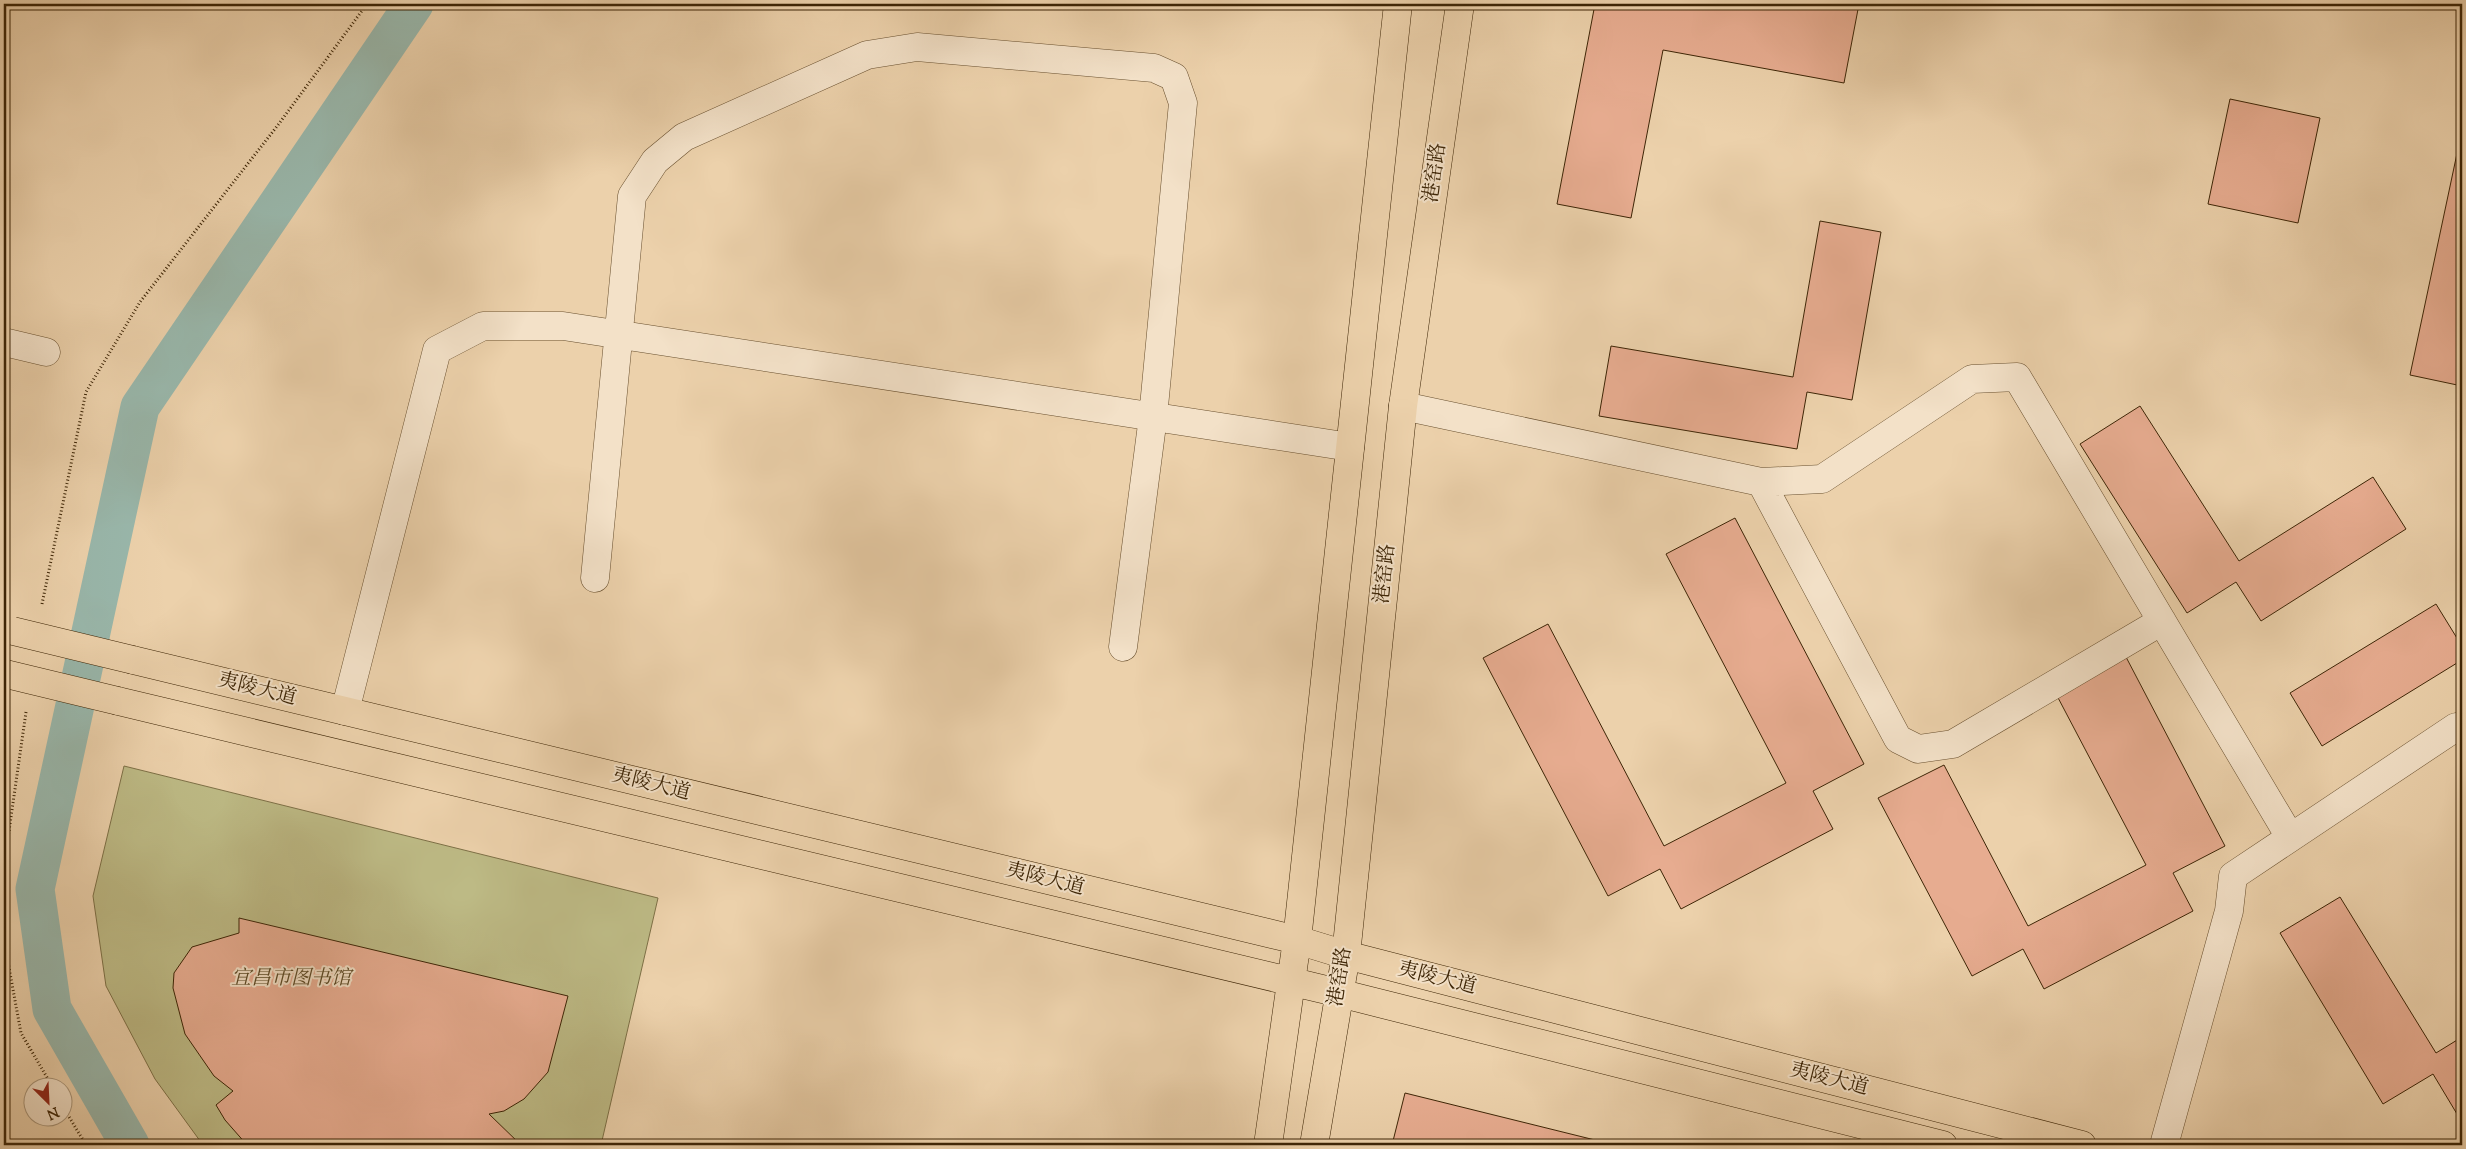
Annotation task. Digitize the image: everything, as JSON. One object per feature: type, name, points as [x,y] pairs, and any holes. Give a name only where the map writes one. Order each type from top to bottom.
[{"type":"main road","points":[[1268,1145],[1298,940],[1398,4]]},
{"type":"main road","name":"港窑路","points":[[1314,1145],[1346,955],[1403,406],[1460,4]]},
{"type":"main road","name":"夷陵大道","points":[[8,630],[1298,940],[1346,955],[2082,1145]]},
{"type":"main road","name":"夷陵大道","points":[[5,674],[1339,993],[1940,1145]]},
{"type":"street","points":[[595,578],[632,196],[654,161],[684,137],[867,55],[916,47],[1154,68],[1174,77],[1183,103],[1153,416],[1123,647]]},
{"type":"street","points":[[345,711],[437,350],[484,326],[563,326],[1350,447]]},
{"type":"street","points":[[4,342],[46,352]]},
{"type":"street","points":[[1403,406],[1761,482],[1822,479],[1972,379],[2017,377],[2290,837]]},
{"type":"street","points":[[1761,482],[1898,739],[1918,750],[1953,744],[2162,621]]},
{"type":"street","points":[[2164,1145],[2229,911],[2232,876],[2456,727],[2462,729]]},
{"type":"path","points":[[41,606],[86,392],[140,302],[278,125],[367,4]]},
{"type":"path","points":[[28,703],[8,838],[5,946],[21,1033],[46,1076]]},
{"type":"path","points":[[72,1121],[86,1145]]},
{"type":"green space","name":"宜昌市图书馆","points":[[124,766],[658,898],[601,1145],[203,1145],[155,1079],[106,986],[93,896]]},
{"type":"building","points":[[1595,4],[1859,4],[1844,83],[1663,50],[1631,218],[1557,204]]},
{"type":"building","points":[[2230,99],[2320,118],[2298,223],[2208,204]]},
{"type":"building","points":[[2459,144],[2462,145],[2462,386],[2410,375]]},
{"type":"building","points":[[1820,221],[1881,232],[1852,400],[1807,392],[1797,449],[1599,416],[1611,346],[1793,377]]},
{"type":"building","points":[[2140,406],[2239,561],[2373,477],[2406,529],[2261,621],[2236,582],[2187,613],[2080,444]]},
{"type":"building","points":[[1735,518],[1864,764],[1813,791],[1833,829],[1681,909],[1660,869],[1608,896],[1483,658],[1548,624],[1664,846],[1786,783],[1666,554]]},
{"type":"building","points":[[2436,604],[2460,643],[2462,641],[2462,672],[2457,663],[2322,746],[2290,693]]},
{"type":"building","points":[[2126,657],[2225,846],[2173,873],[2193,911],[2044,989],[2023,949],[1972,976],[1878,798],[1944,765],[2028,926],[2146,865],[2055,692]]},
{"type":"building","points":[[2340,897],[2436,1053],[2462,1037],[2462,1110],[2457,1114],[2433,1074],[2383,1104],[2280,933]]},
{"type":"building","name":"宜昌市图书馆","points":[[239,918],[568,996],[548,1072],[524,1099],[504,1111],[489,1114],[521,1145],[247,1145],[225,1120],[216,1105],[233,1091],[214,1076],[185,1034],[173,988],[174,973],[192,947],[239,933]]},
{"type":"building","points":[[1405,1093],[1603,1142],[1602,1145],[1392,1145]]},
{"type":"waterway","points":[[130,1145],[52,1009],[35,889],[140,407],[414,4]]}]
